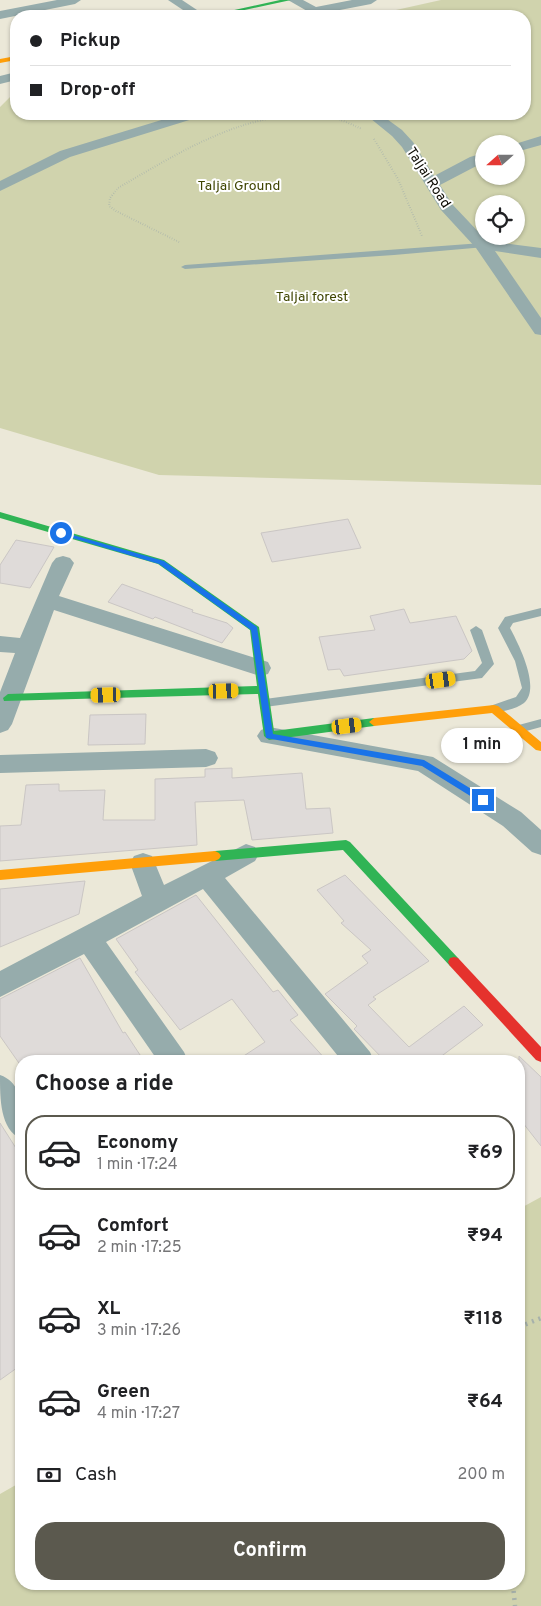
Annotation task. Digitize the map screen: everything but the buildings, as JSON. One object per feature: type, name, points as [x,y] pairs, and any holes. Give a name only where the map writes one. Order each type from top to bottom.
[{"type":"street","points":[[25,10],[76,0]]},
{"type":"street","points":[[174,0],[190,10]]},
{"type":"street","points":[[251,10],[288,0]]},
{"type":"street","points":[[294,0],[311,10]]},
{"type":"street","points":[[324,10],[371,0]]},
{"type":"street","points":[[0,187],[65,154],[175,120]]},
{"type":"street","name":"Taljai Road","points":[[380,120],[397,133],[408,145],[446,207],[475,238]]},
{"type":"street","points":[[525,145],[541,140]]},
{"type":"street","points":[[432,184],[475,160]]},
{"type":"street","points":[[482,245],[541,253]]},
{"type":"street","name":"Taljai Road","points":[[482,245],[541,330]]},
{"type":"street","points":[[0,514],[161,562],[255,629],[269,736]]},
{"type":"street","points":[[0,724],[8,698],[63,563]]},
{"type":"street","points":[[47,600],[262,679]]},
{"type":"street","points":[[0,644],[28,647]]},
{"type":"street","points":[[8,698],[262,679]]},
{"type":"street","points":[[269,736],[444,713],[494,709],[540,747]]},
{"type":"street","points":[[269,736],[424,763],[512,819],[541,845]]},
{"type":"street","points":[[0,764],[206,758]]},
{"type":"street","points":[[0,875],[346,845],[541,1056]]},
{"type":"street","points":[[0,985],[246,854]]},
{"type":"street","points":[[143,863],[157,900]]},
{"type":"street","points":[[207,875],[355,1055]]},
{"type":"street","points":[[89,939],[170,1055]]},
{"type":"street","points":[[0,1088],[15,1114]]},
{"type":"lane","points":[[185,267],[482,245]]},
{"type":"lane","points":[[494,709],[517,702],[526,695],[529,682],[504,628],[509,620],[541,612]]},
{"type":"lane","points":[[265,704],[478,675],[488,664],[476,630]]},
{"type":"lane","points":[[519,729],[541,723]]},
{"type":"path","points":[[179,242],[116,211],[109,206],[110,198],[118,188],[200,142],[236,127],[260,120]]},
{"type":"path","points":[[337,120],[351,123],[367,133]]},
{"type":"path","points":[[374,138],[398,178],[429,250]]},
{"type":"path","points":[[525,1325],[541,1318]]},
{"type":"path","points":[[514,1590],[515,1606]]},
{"type":"green space","name":"Taljai forest","points":[[441,0],[541,0],[541,485],[159,475],[0,428],[0,107],[10,97],[10,120],[531,120],[531,10],[396,10]]},
{"type":"green space","points":[[541,1197],[541,1606],[0,1606],[0,1494],[15,1485],[15,1590],[525,1590],[525,1206]]},
{"type":"traffic: fast","points":[[239,10],[288,0]]},
{"type":"traffic: fast","points":[[0,515],[161,562],[255,629],[269,736],[374,722]]},
{"type":"traffic: fast","points":[[8,698],[263,690]]},
{"type":"traffic: fast","points":[[215,856],[346,845],[454,962]]},
{"type":"traffic: slow","points":[[0,61],[10,59]]},
{"type":"traffic: slow","points":[[374,722],[494,709],[540,747]]},
{"type":"traffic: slow","points":[[0,875],[215,856]]},
{"type":"traffic: jam","points":[[454,962],[541,1056]]},
{"type":"route","points":[[61,533],[161,562],[255,629],[269,736],[424,763],[483,800]]},
{"type":"park label","name":"Taljai Ground","points":[[239,186]]}]
